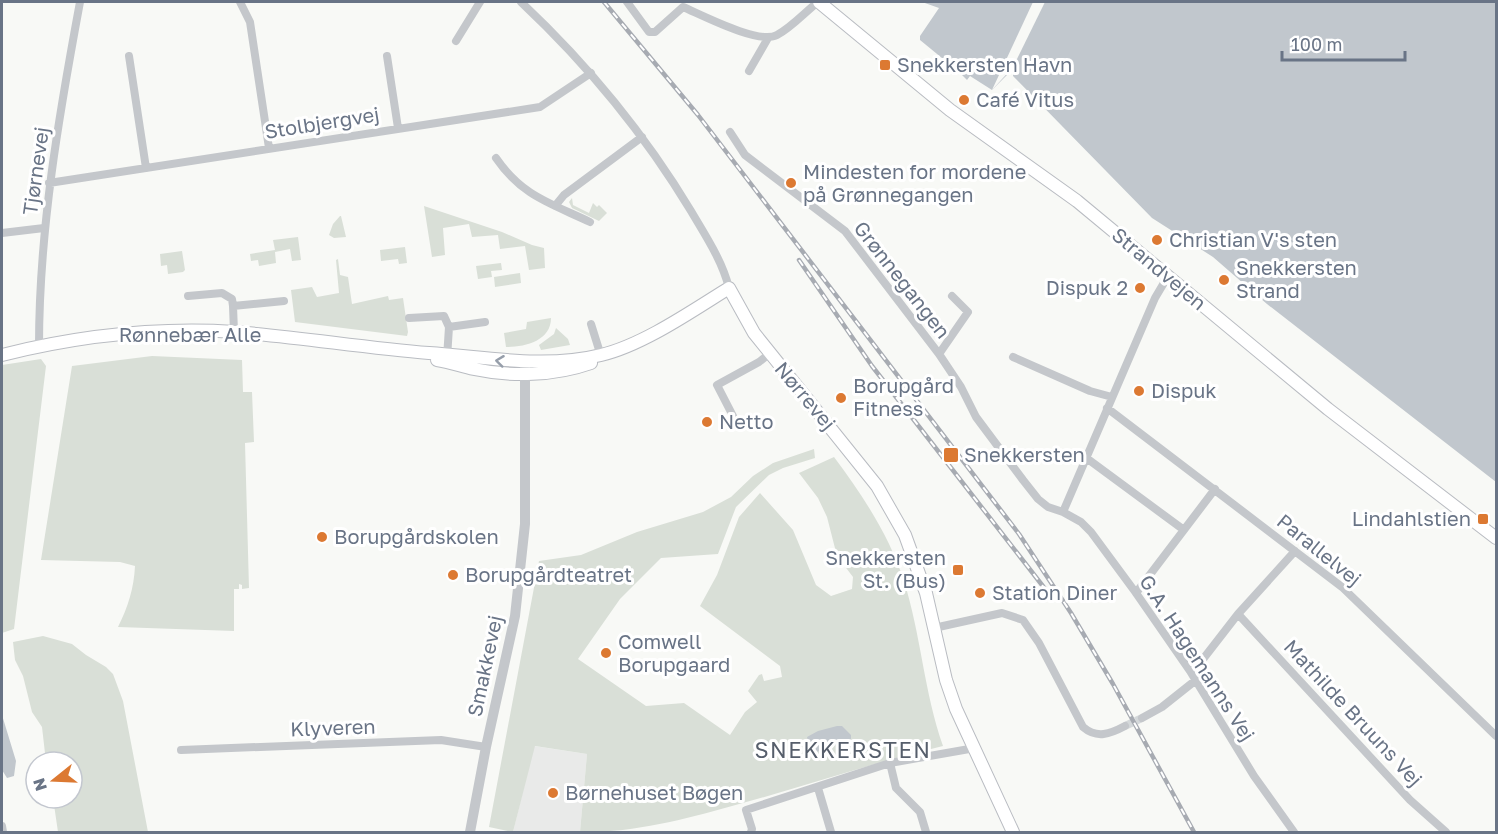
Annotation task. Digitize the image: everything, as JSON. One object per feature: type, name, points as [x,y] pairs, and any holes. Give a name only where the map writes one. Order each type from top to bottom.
[{"type":"main road","name":"Strandvejen","points":[[818,2],[950,110],[1077,201],[1328,409],[1497,538]]},
{"type":"main road","name":"Nørrevej","points":[[729,288],[754,333],[769,354],[877,486],[906,535],[927,594],[946,680],[956,709],[1013,832]]},
{"type":"main road","name":"Rønnebær Alle","points":[[2,355],[39,346],[125,333],[234,332],[525,368],[575,368],[590,364],[600,356],[640,340],[729,288]]},
{"type":"street","name":"Tjørnevej","points":[[39,346],[44,228],[49,183],[81,2]]},
{"type":"street","points":[[240,2],[250,22],[269,148]]},
{"type":"street","points":[[456,41],[480,2]]},
{"type":"street","name":"Nørrevej","points":[[521,2],[591,73],[642,137],[704,233],[719,260],[729,288]]},
{"type":"street","points":[[627,2],[649,32],[655,32],[683,7],[723,24],[768,38],[777,36],[818,2]]},
{"type":"street","points":[[749,71],[768,38]]},
{"type":"street","points":[[129,56],[146,168]]},
{"type":"street","points":[[387,56],[398,128]]},
{"type":"street","name":"Stolbjergvej","points":[[49,183],[540,107],[591,73]]},
{"type":"street","name":"Grønnegangen","points":[[730,132],[745,155],[845,231],[939,354],[961,387],[976,417],[1033,493],[1048,507],[1063,512]]},
{"type":"street","points":[[555,206],[564,195],[642,137]]},
{"type":"street","points":[[496,158],[506,173],[533,196],[590,222]]},
{"type":"street","points":[[2,233],[44,228]]},
{"type":"street","points":[[1063,512],[1155,298],[1168,276]]},
{"type":"street","points":[[188,296],[222,293],[232,299],[234,332]]},
{"type":"street","name":"Grønnegangen","points":[[939,354],[968,312],[952,296]]},
{"type":"street","points":[[233,306],[284,301]]},
{"type":"street","points":[[409,318],[444,316],[449,327],[447,358]]},
{"type":"street","points":[[449,327],[485,322]]},
{"type":"street","points":[[591,324],[600,356]]},
{"type":"street","points":[[733,416],[717,385],[769,354]]},
{"type":"street","points":[[1013,357],[1090,391],[1112,397]]},
{"type":"street","name":"Smakkevej","points":[[470,832],[515,616],[525,512],[525,368]]},
{"type":"street","name":"Parallelvej","points":[[1107,408],[1342,587],[1497,736]]},
{"type":"street","points":[[1085,457],[1184,530]]},
{"type":"street","points":[[1136,593],[1215,489]]},
{"type":"street","name":"G.A. Hagemanns Vej","points":[[1063,512],[1081,522],[1091,532],[1136,593],[1196,680],[1254,776],[1294,832]]},
{"type":"street","points":[[1190,671],[1200,663],[1238,614],[1294,551]]},
{"type":"street","points":[[934,628],[1002,613],[1023,620],[1039,643],[1083,727],[1093,734],[1100,735],[1112,733],[1125,726]]},
{"type":"street","name":"Mathilde Bruuns Vej","points":[[1238,614],[1410,800],[1446,832]]},
{"type":"street","points":[[1142,718],[1162,707],[1196,680]]},
{"type":"street","name":"Klyveren","points":[[181,750],[441,740],[486,747]]},
{"type":"street","points":[[751,832],[746,810],[890,763],[975,748]]},
{"type":"street","points":[[890,763],[896,788],[920,812],[926,832]]},
{"type":"street","points":[[818,788],[831,832]]},
{"type":"street","points":[[2,826],[3,832]]},
{"type":"shaded area","points":[[922,2],[1496,2],[1496,482],[1267,304],[1213,257],[1152,218],[1013,76],[1013,69],[992,90],[970,76],[967,80],[920,40],[920,36],[939,8]]},
{"type":"shaded area","points":[[572,198],[573,205],[589,213],[593,203],[597,207],[599,205],[607,213],[599,221],[572,208],[569,202]]},
{"type":"shaded area","points":[[424,206],[544,248],[545,268],[529,270],[525,246],[500,249],[498,235],[472,237],[469,224],[443,228],[445,255],[432,257]]},
{"type":"shaded area","points":[[340,216],[346,237],[334,238],[329,235],[333,224]]},
{"type":"shaded area","points":[[298,237],[301,260],[292,261],[290,249],[275,252],[276,263],[259,266],[258,260],[251,261],[250,254],[275,250],[273,240]]},
{"type":"shaded area","points":[[405,247],[407,263],[399,264],[398,259],[381,261],[380,250]]},
{"type":"shaded area","points":[[182,251],[185,270],[168,274],[167,265],[161,266],[160,254]]},
{"type":"shaded area","points":[[338,259],[340,275],[348,277],[352,304],[388,296],[389,300],[403,298],[407,336],[295,322],[291,290],[312,287],[317,297],[339,293],[336,260]]},
{"type":"shaded area","points":[[501,263],[502,270],[491,271],[492,277],[478,279],[476,266]]},
{"type":"shaded area","points":[[520,273],[521,283],[495,287],[494,277]]},
{"type":"shaded area","points":[[551,318],[547,332],[536,341],[521,346],[506,347],[504,333],[526,329],[527,322]]},
{"type":"shaded area","points":[[556,328],[568,339],[570,345],[541,350],[539,345],[554,334]]},
{"type":"shaded area","points":[[152,356],[242,360],[243,392],[252,392],[254,442],[245,443],[249,588],[242,589],[242,585],[239,584],[239,589],[234,589],[234,631],[118,627],[130,597],[135,566],[120,562],[41,560],[72,366]]},
{"type":"shaded area","points":[[41,359],[46,366],[14,629],[2,633],[2,365]]},
{"type":"shaded area","points":[[814,449],[815,458],[769,475],[736,507],[718,554],[661,558],[620,599],[578,659],[646,706],[684,703],[730,735],[745,712],[757,702],[748,691],[759,675],[762,674],[764,681],[782,677],[780,666],[700,606],[717,575],[739,517],[760,493],[793,530],[816,585],[831,596],[852,589],[853,577],[837,556],[827,517],[818,498],[799,473],[834,457],[874,516],[898,564],[910,601],[931,705],[943,746],[676,821],[638,828],[580,832],[587,754],[535,746],[513,832],[489,827],[539,561],[581,555],[637,532],[703,512],[731,497],[753,476],[773,463]]},
{"type":"shaded area","points":[[43,636],[72,644],[113,674],[123,701],[148,832],[58,832],[55,810],[84,810],[84,750],[45,750],[42,727],[32,712],[23,676],[15,660],[13,642]]},
{"type":"shaded area","points":[[2,715],[16,761],[14,776],[7,778],[2,770]]},
{"type":"shaded area","points":[[842,726],[851,735],[851,739],[814,753],[811,752],[807,737],[818,731]]},
{"type":"shaded area","name":"Børnehuset Bøgen","points":[[534,746],[587,754],[580,832],[513,832]]},
{"type":"pier","points":[[1033,2],[1045,2],[1013,67],[992,90]]},
{"type":"tunnel","points":[[1125,726],[1142,718]]},
{"type":"railway","points":[[604,2],[698,115],[1019,534],[1071,613],[1113,684],[1194,832]]},
{"type":"railway","points":[[799,260],[872,366],[1049,594]]},
{"type":"place","name":"Snekkersten Havn","points":[[885,65]]},
{"type":"place","name":"Café Vitus","points":[[964,100]]},
{"type":"place","name":"Mindesten for mordene på Grønnegangen","points":[[791,183]]},
{"type":"place","name":"Christian V's sten","points":[[1157,240]]},
{"type":"place","name":"Snekkersten Strand","points":[[1224,280]]},
{"type":"place","name":"Dispuk 2","points":[[1140,288]]},
{"type":"place","name":"Dispuk","points":[[1139,391]]},
{"type":"place","name":"Borupgård Fitness","points":[[841,398]]},
{"type":"place","name":"Netto","points":[[707,422]]},
{"type":"place","name":"Snekkersten","points":[[951,455]]},
{"type":"place","name":"Lindahlstien","points":[[1483,519]]},
{"type":"place","name":"Borupgårdskolen","points":[[322,537]]},
{"type":"place","name":"Snekkersten St. (Bus)","points":[[958,570]]},
{"type":"place","name":"Borupgårdteatret","points":[[453,575]]},
{"type":"place","name":"Station Diner","points":[[980,593]]},
{"type":"place","name":"Comwell Borupgaard","points":[[606,653]]},
{"type":"place","name":"Børnehuset Bøgen","points":[[553,793]]},
{"type":"district","name":"SNEKKERSTEN","points":[[843,750]]}]
